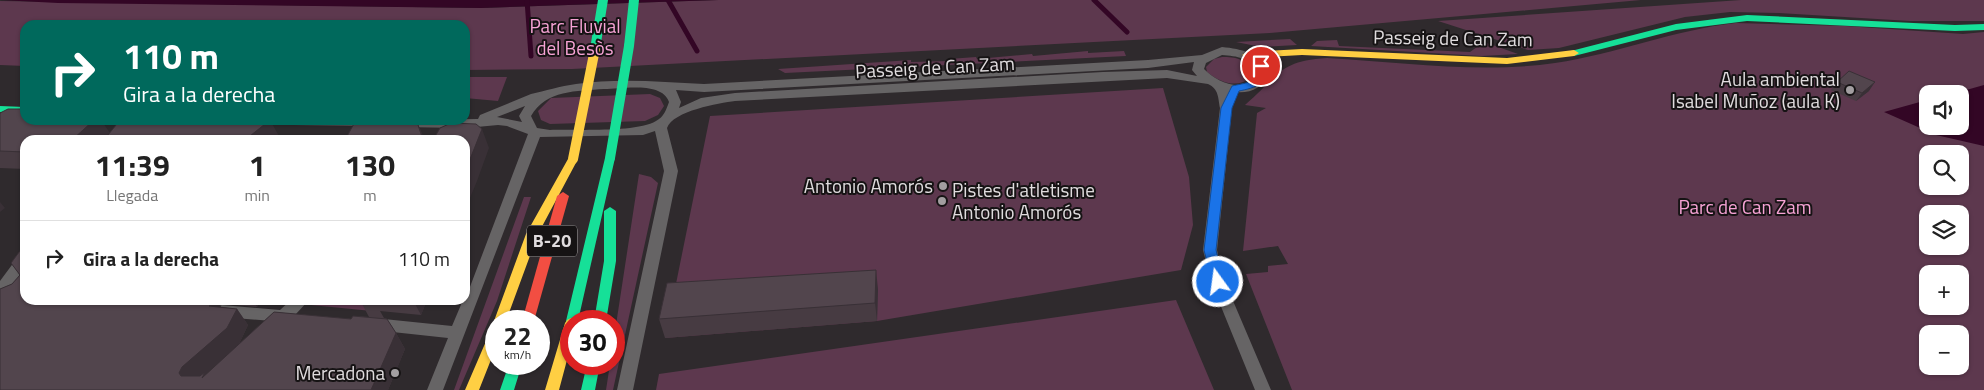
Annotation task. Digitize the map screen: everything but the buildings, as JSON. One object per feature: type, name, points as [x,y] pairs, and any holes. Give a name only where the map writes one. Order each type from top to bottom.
[{"type":"main road","name":"B-20","points":[[531,310],[573,159],[588,90],[603,0]]},
{"type":"main road","name":"B-20","points":[[575,310],[591,247],[623,90],[634,0]]},
{"type":"main road","name":"Passeig de Can Zam","points":[[1247,56],[1302,52],[1507,61],[1580,52],[1676,27],[1747,18],[1946,28],[1984,27]]},
{"type":"main road","points":[[0,109],[20,111]]},
{"type":"main road","points":[[602,310],[610,260],[610,158]]},
{"type":"main road","points":[[504,310],[532,234],[573,159]]},
{"type":"main road","points":[[472,390],[485,359]]},
{"type":"main road","name":"B-20","points":[[552,390],[560,363]]},
{"type":"main road","points":[[507,390],[512,375]]},
{"type":"main road","points":[[588,390],[591,375]]},
{"type":"street","points":[[1207,81],[1198,70],[1202,58],[1222,51],[1247,56],[1261,66],[1262,76],[1254,85],[1235,88],[1226,108]]},
{"type":"street","name":"Passeig de Can Zam","points":[[662,86],[704,88],[743,86],[1148,64],[1202,58]]},
{"type":"street","name":"Passeig de Can Zam","points":[[533,131],[550,134],[643,131],[705,101],[735,97],[1167,74],[1235,88]]},
{"type":"street","points":[[470,122],[561,88],[662,86],[674,97],[674,107],[659,131],[666,147],[671,171],[625,390]]},
{"type":"street","points":[[1220,86],[1224,91],[1226,108],[1210,250],[1218,282],[1263,390]]},
{"type":"street","points":[[470,302],[531,148],[533,131],[526,122],[526,110],[543,94]]},
{"type":"street","points":[[12,124],[20,117]]},
{"type":"street","points":[[470,124],[509,122],[533,131]]},
{"type":"street","points":[[0,292],[20,265]]},
{"type":"street","points":[[0,292],[17,292]]},
{"type":"street","points":[[268,330],[295,305]]},
{"type":"street","points":[[435,390],[469,305]]},
{"type":"street","points":[[207,310],[305,318]]},
{"type":"street","points":[[354,322],[458,332]]},
{"type":"green space","name":"Parc Fluvial del Besòs","points":[[718,0],[1641,0],[1270,33],[572,69],[470,70],[470,20],[20,20],[20,66],[0,65],[0,1],[481,8]]},
{"type":"green space","points":[[1741,0],[1984,0],[1984,21],[1910,21],[1730,12],[1685,17],[1559,48],[1528,50],[1438,21]]},
{"type":"green space","name":"Parc de Can Zam","points":[[1736,23],[1845,26],[1963,34],[1984,32],[1984,390],[1292,390],[1246,274],[1268,272],[1268,266],[1288,264],[1278,246],[1243,251],[1257,113],[1266,108],[1245,105],[1273,78],[1288,67],[1298,63],[1327,58],[1470,67],[1527,66],[1555,63],[1600,54],[1690,31]]},
{"type":"green space","points":[[1290,39],[1297,45],[1261,47],[1236,42]]},
{"type":"green space","points":[[1337,40],[1339,46],[1470,52],[1484,42],[1518,54],[1482,56],[1311,46],[1317,41]]},
{"type":"green space","points":[[1088,51],[1088,53],[1124,51],[1126,56],[785,73],[778,69],[911,60],[911,62],[949,61],[949,59],[976,57],[977,59],[1032,54],[1033,56]]},
{"type":"green space","points":[[1222,57],[1236,58],[1248,64],[1254,72],[1252,77],[1235,84],[1223,82],[1207,72],[1206,67],[1214,59]]},
{"type":"green space","points":[[470,77],[507,77],[498,101],[470,98]]},
{"type":"green space","name":"Pistes d'atletisme Antonio Amorós","points":[[1163,88],[1189,177],[1193,225],[1181,270],[877,321],[665,338],[710,116]]},
{"type":"green space","points":[[650,94],[660,98],[664,106],[658,115],[645,121],[550,124],[541,120],[538,111],[551,98]]},
{"type":"green space","points":[[639,174],[651,177],[658,183],[625,335],[625,310],[618,310]]},
{"type":"green space","points":[[524,197],[531,197],[497,301],[493,310],[485,310],[485,329],[459,390],[454,390]]},
{"type":"green space","points":[[1176,300],[1214,390],[656,390],[659,374]]},
{"type":"green space","points":[[311,305],[375,305],[372,311]]},
{"type":"green space","points":[[608,375],[616,375],[613,390],[606,390]]},
{"type":"shaded area","points":[[0,0],[718,0],[481,8],[58,3]]},
{"type":"shaded area","points":[[1984,85],[1984,146],[1936,135],[1969,135],[1969,89]]},
{"type":"shaded area","points":[[1919,102],[1919,127],[1884,112]]},
{"type":"waterway","points":[[527,0],[531,56]]},
{"type":"waterway","points":[[668,0],[697,51]]},
{"type":"waterway","points":[[1094,0],[1127,32]]},
{"type":"traffic: fast","points":[[595,49],[603,0]]},
{"type":"traffic: fast","points":[[629,46],[634,0]]},
{"type":"traffic: fast","points":[[1574,53],[1676,27],[1747,18],[1955,28],[1984,27]]},
{"type":"traffic: fast","points":[[610,158],[629,46]]},
{"type":"traffic: fast","points":[[0,109],[20,110]]},
{"type":"traffic: fast","points":[[575,310],[610,158]]},
{"type":"traffic: fast","points":[[602,310],[610,261],[610,211]]},
{"type":"traffic: fast","points":[[507,390],[512,375]]},
{"type":"traffic: fast","points":[[588,390],[591,375]]},
{"type":"traffic: slow","points":[[573,159],[595,49]]},
{"type":"traffic: slow","points":[[1247,55],[1302,52],[1507,61],[1574,53]]},
{"type":"traffic: slow","points":[[504,310],[532,234],[573,159]]},
{"type":"traffic: slow","points":[[472,390],[485,359]]},
{"type":"traffic: slow","points":[[552,390],[560,362]]},
{"type":"traffic: jam","points":[[531,310],[563,196]]},
{"type":"place","name":"Aula ambiental Isabel Muñoz (aula K)","points":[[1850,90]]},
{"type":"place","name":"Antonio Amorós","points":[[943,186]]},
{"type":"place","name":"Pistes d'atletisme Antonio Amorós","points":[[942,201]]},
{"type":"place","name":"Mercadona","points":[[395,373]]},
{"type":"route","points":[[1218,282],[1210,250],[1226,108],[1233,97],[1235,88],[1254,85],[1260,80],[1263,73],[1261,66]]}]
